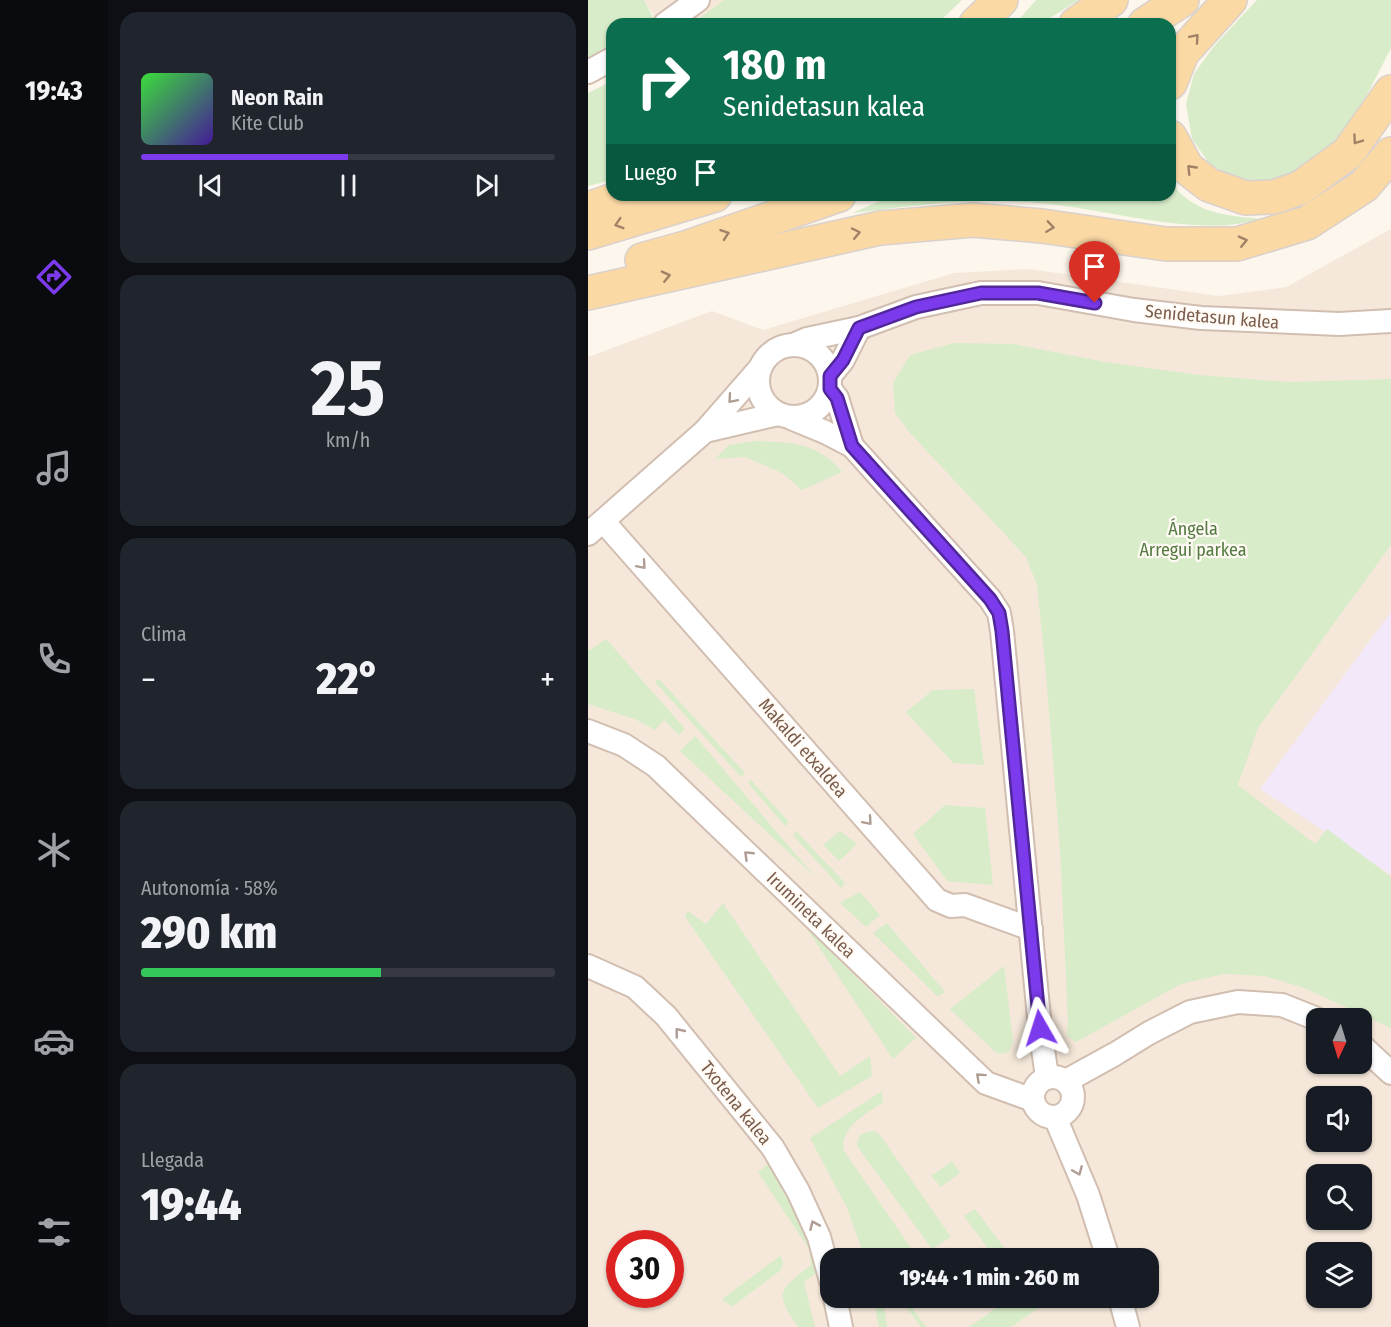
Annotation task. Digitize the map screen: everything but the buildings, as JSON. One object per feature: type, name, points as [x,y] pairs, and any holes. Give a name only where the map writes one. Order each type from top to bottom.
[{"type":"main road","points":[[982,18],[1001,0]]},
{"type":"main road","points":[[1085,18],[1111,0]]},
{"type":"main road","points":[[1154,18],[1182,0]]},
{"type":"main road","points":[[1176,68],[1182,53],[1230,0]]},
{"type":"main road","points":[[1176,148],[1187,168],[1209,185],[1246,198],[1274,197],[1299,188],[1348,153],[1391,92]]},
{"type":"main road","points":[[588,293],[880,228],[973,220],[1042,226],[1166,244],[1237,243],[1307,223],[1364,186],[1391,153]]},
{"type":"main road","points":[[588,209],[611,201]]},
{"type":"main road","points":[[588,233],[695,201]]},
{"type":"main road","points":[[588,275],[685,248],[822,201]]},
{"type":"street","points":[[674,18],[698,0]]},
{"type":"street","points":[[588,72],[606,62]]},
{"type":"street","name":"Senidetasun kalea","points":[[793,345],[807,339],[859,328],[916,307],[981,293],[1038,293],[1134,310],[1201,318],[1339,324],[1391,321]]},
{"type":"street","points":[[705,431],[784,416],[804,417],[816,410],[825,401],[830,383],[859,328]]},
{"type":"street","points":[[595,528],[705,431],[773,351],[793,345],[804,346],[822,357],[828,366],[830,383],[852,446]]},
{"type":"street","points":[[760,368],[758,381],[760,394],[767,406],[784,416],[825,432],[852,446],[990,599],[999,613],[1031,929],[1056,1079]]},
{"type":"street","name":"Makaldi etxaldea","points":[[595,528],[937,900],[951,906],[966,905],[1031,929]]},
{"type":"street","name":"Irumineta kalea","points":[[588,731],[624,745],[656,766],[986,1083],[1033,1100]]},
{"type":"street","name":"Txotena kalea","points":[[588,966],[635,987],[666,1016],[773,1148],[798,1191],[822,1248]]},
{"type":"street","points":[[1056,1079],[1071,1086],[1073,1099],[1067,1111],[1055,1117],[1041,1113],[1033,1100],[1036,1086],[1056,1079],[1190,1012],[1238,1002],[1282,1005],[1306,1015]]},
{"type":"street","points":[[1372,1055],[1391,1073]]},
{"type":"street","points":[[1055,1117],[1088,1195],[1105,1248]]},
{"type":"street","points":[[837,1308],[841,1327]]},
{"type":"street","points":[[1122,1308],[1128,1327]]},
{"type":"shaded area","points":[[644,0],[724,0],[699,18],[655,18]]},
{"type":"shaded area","points":[[1391,229],[1391,1327],[588,1327],[588,357],[712,311],[763,330],[954,273],[1029,269],[1219,296],[1286,287]]},
{"type":"shaded area","points":[[1391,612],[1391,875],[1260,789]]},
{"type":"green space","points":[[588,0],[644,0],[653,18],[606,18],[606,48],[588,58]]},
{"type":"green space","points":[[724,0],[962,0],[943,18],[699,18]]},
{"type":"green space","points":[[1036,0],[1079,0],[1050,18],[1020,18]]},
{"type":"green space","points":[[1257,0],[1391,0],[1391,48],[1368,93],[1333,147],[1297,173],[1262,182],[1229,176],[1209,163],[1192,139],[1186,104],[1194,74],[1214,46]]},
{"type":"green space","points":[[606,84],[606,182],[588,186],[588,93]]},
{"type":"green space","points":[[1176,188],[1200,207],[1224,214],[1264,219],[1228,225],[1180,224],[1014,201],[1176,201]]},
{"type":"green space","points":[[880,201],[991,201],[945,203],[852,213]]},
{"type":"green space","name":"Ángela Arregui parkea","points":[[954,343],[1014,344],[1105,362],[1199,375],[1289,382],[1391,379],[1391,545],[1258,728],[1238,785],[1315,844],[1327,829],[1391,877],[1391,1028],[1372,1019],[1372,1008],[1348,1008],[1304,988],[1265,976],[1224,974],[1181,984],[1076,1042],[1067,1036],[1060,850],[1037,585],[1026,557],[910,433],[895,413],[893,383],[910,355]]},
{"type":"green space","points":[[754,441],[791,443],[813,449],[833,462],[842,472],[802,490],[782,473],[745,457],[715,459],[729,445]]},
{"type":"green space","points":[[606,639],[685,729],[679,735],[664,720],[655,730],[637,720],[588,704],[588,651]]},
{"type":"green space","points":[[659,679],[745,773],[741,777],[655,682]]},
{"type":"green space","points":[[974,689],[984,765],[953,763],[906,712],[933,690]]},
{"type":"green space","points":[[695,736],[816,878],[680,751]]},
{"type":"green space","points":[[751,780],[789,822],[785,826],[748,783]]},
{"type":"green space","points":[[945,805],[985,808],[993,885],[947,881],[913,834]]},
{"type":"green space","points":[[796,831],[845,883],[841,888],[793,835]]},
{"type":"green space","points":[[840,831],[857,844],[839,861],[823,845]]},
{"type":"green space","points":[[860,892],[880,915],[866,927],[840,903]]},
{"type":"green space","points":[[723,903],[840,1076],[870,1056],[872,1076],[818,1108],[685,917],[688,911],[706,924]]},
{"type":"green space","points":[[803,923],[916,1038],[893,1059]]},
{"type":"green space","points":[[887,923],[945,992],[938,997],[873,933]]},
{"type":"green space","points":[[1004,966],[1013,1040],[1010,1050],[1002,1054],[995,1052],[950,1009]]},
{"type":"green space","points":[[882,1091],[883,1102],[862,1116],[850,1128],[844,1142],[844,1151],[911,1248],[861,1248],[847,1208],[810,1138]]},
{"type":"green space","points":[[875,1131],[880,1135],[951,1237],[931,1248],[857,1146],[858,1139],[862,1134]]},
{"type":"green space","points":[[773,1160],[812,1237],[820,1271],[804,1282],[815,1327],[798,1327],[785,1306],[783,1298],[792,1280],[811,1265],[809,1249],[758,1172]]},
{"type":"green space","points":[[952,1161],[960,1173],[941,1187],[931,1176]]},
{"type":"green space","points":[[975,1209],[1004,1248],[988,1248],[964,1216]]},
{"type":"green space","points":[[781,1255],[783,1264],[781,1270],[732,1307],[722,1299]]},
{"type":"green space","points":[[875,1308],[884,1308],[887,1327],[879,1327]]},
{"type":"green space","points":[[907,1308],[912,1308],[926,1327],[921,1327]]},
{"type":"green space","points":[[996,1308],[1039,1308],[1011,1327],[969,1327]]},
{"type":"route","points":[[1040,1028],[999,613],[990,599],[852,446],[837,398],[830,389],[830,376],[843,360],[859,328],[916,307],[981,293],[1038,293],[1095,303]]}]
